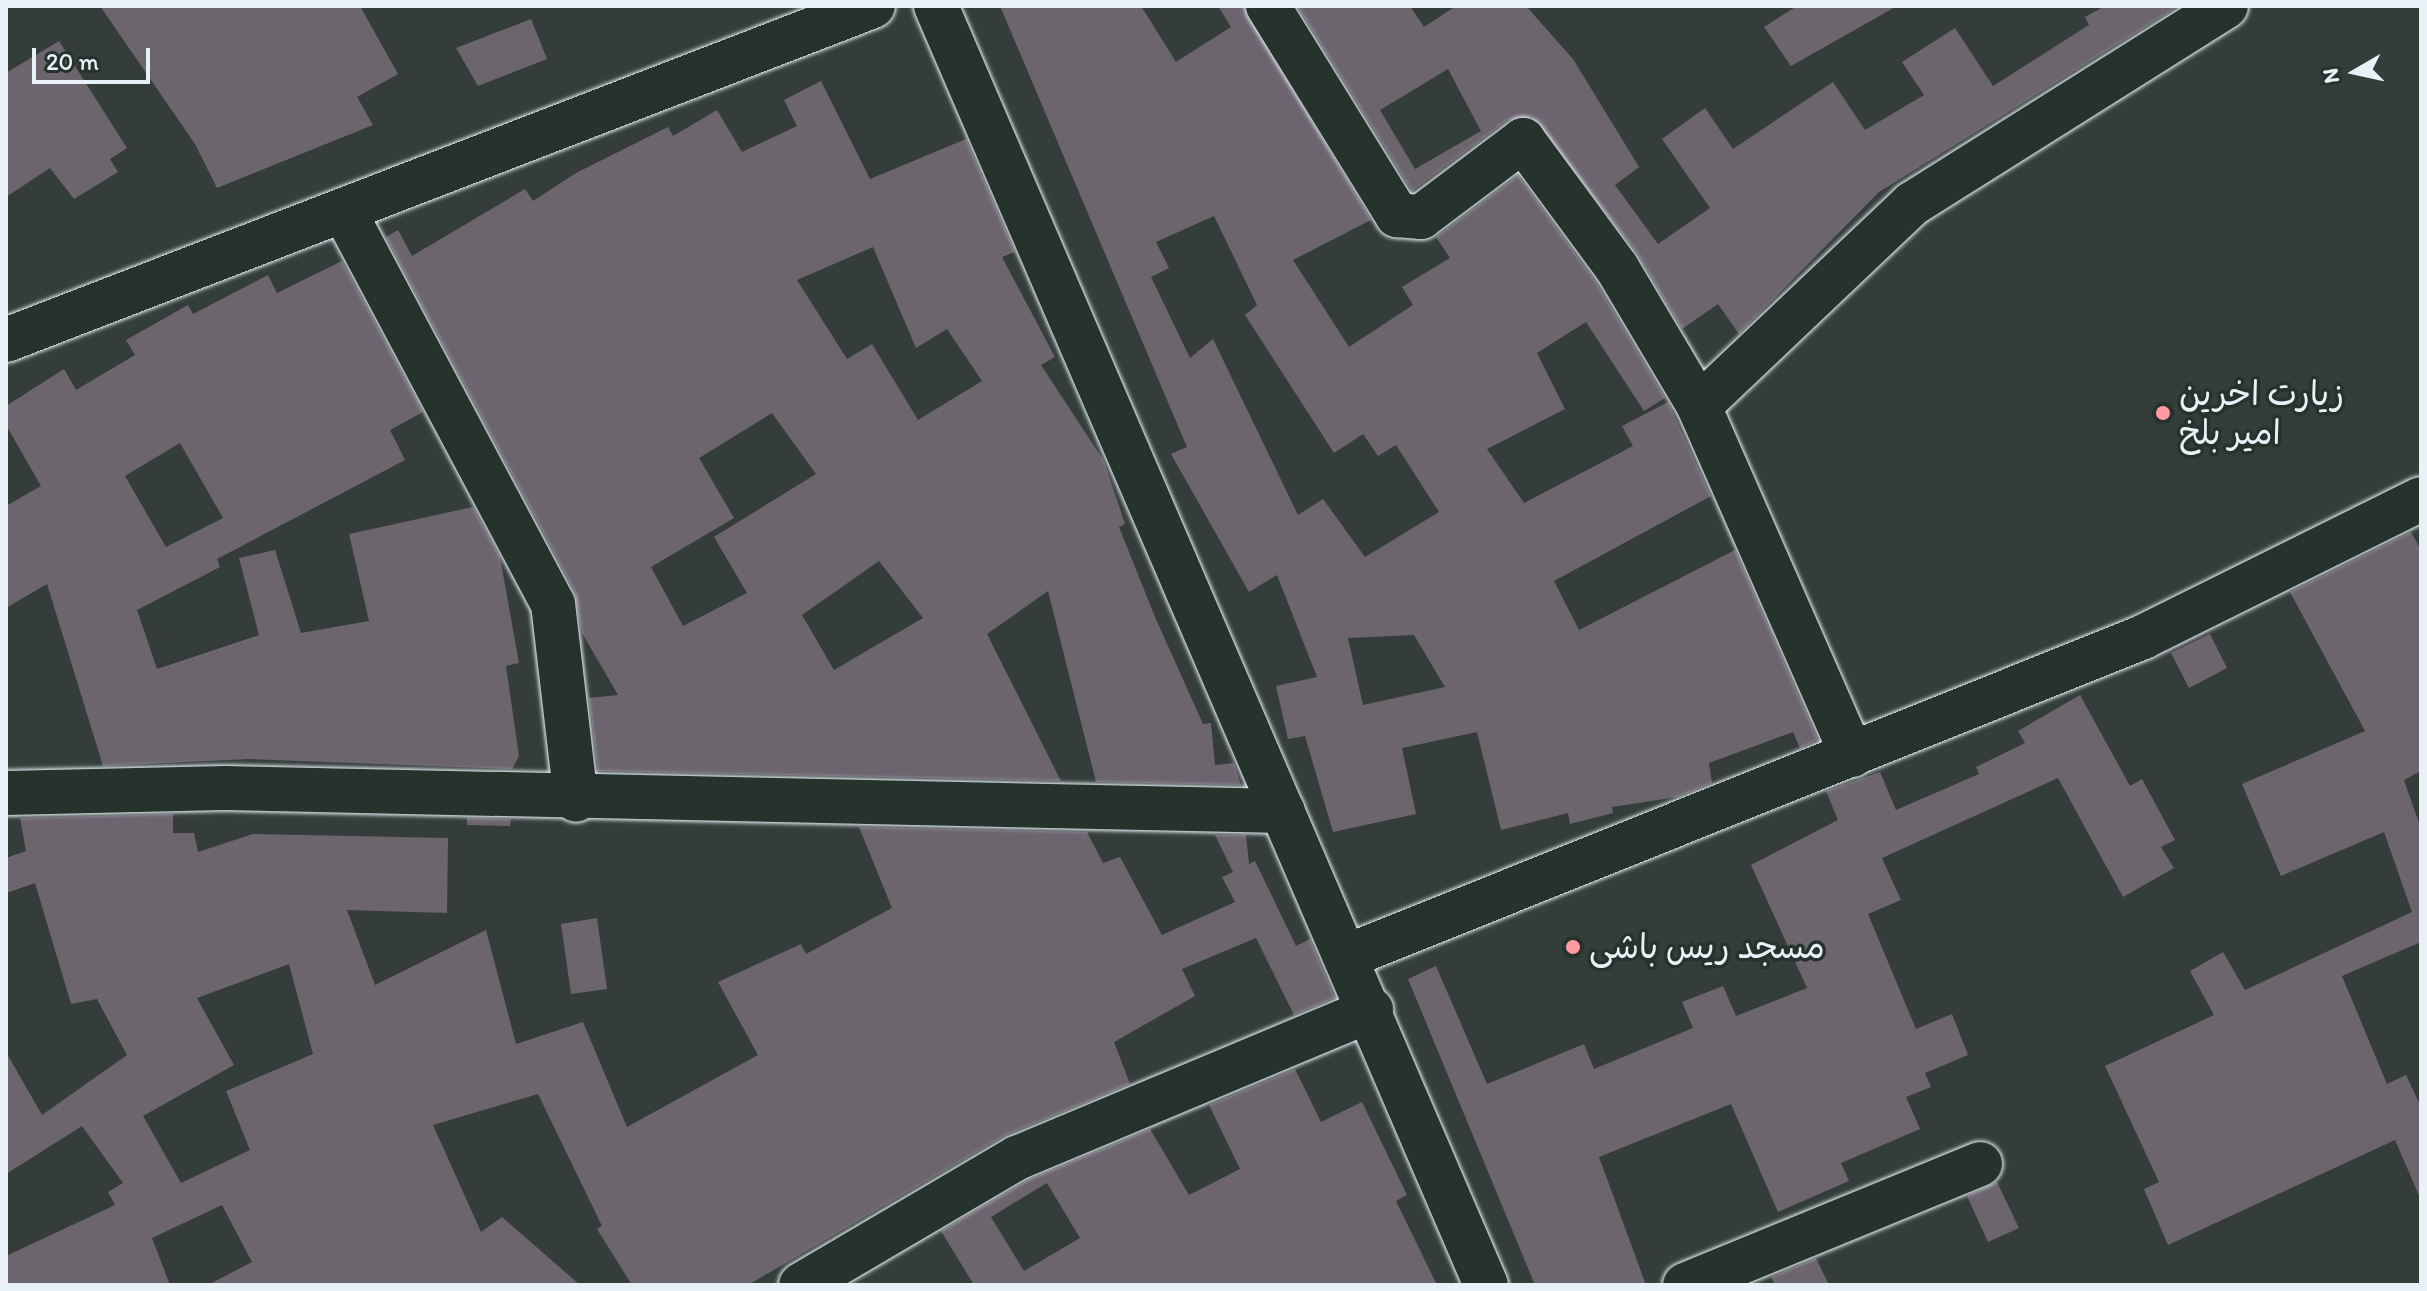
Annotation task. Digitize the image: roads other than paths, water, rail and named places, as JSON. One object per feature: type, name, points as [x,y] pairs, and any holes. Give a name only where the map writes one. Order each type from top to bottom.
[{"type":"street","points":[[6,340],[873,6]]},
{"type":"street","points":[[936,6],[1348,956],[1486,1285]]},
{"type":"street","points":[[1268,6],[1397,215],[1421,217],[1523,140],[1617,268],[1699,406],[1852,755]]},
{"type":"street","points":[[1699,406],[1912,204],[2226,6]]},
{"type":"street","points":[[344,211],[553,604],[576,800]]},
{"type":"street","points":[[1348,956],[2143,637],[2421,499]]},
{"type":"street","points":[[6,793],[225,788],[576,800],[1283,811]]},
{"type":"street","points":[[801,1285],[1017,1158],[1371,1010]]},
{"type":"street","points":[[1685,1285],[1980,1164]]},
{"type":"place","name":"زیارت اخرین امیر بلخ","points":[[2163,413]]},
{"type":"place","name":"مسجد ریس باشی","points":[[1573,947]]}]
